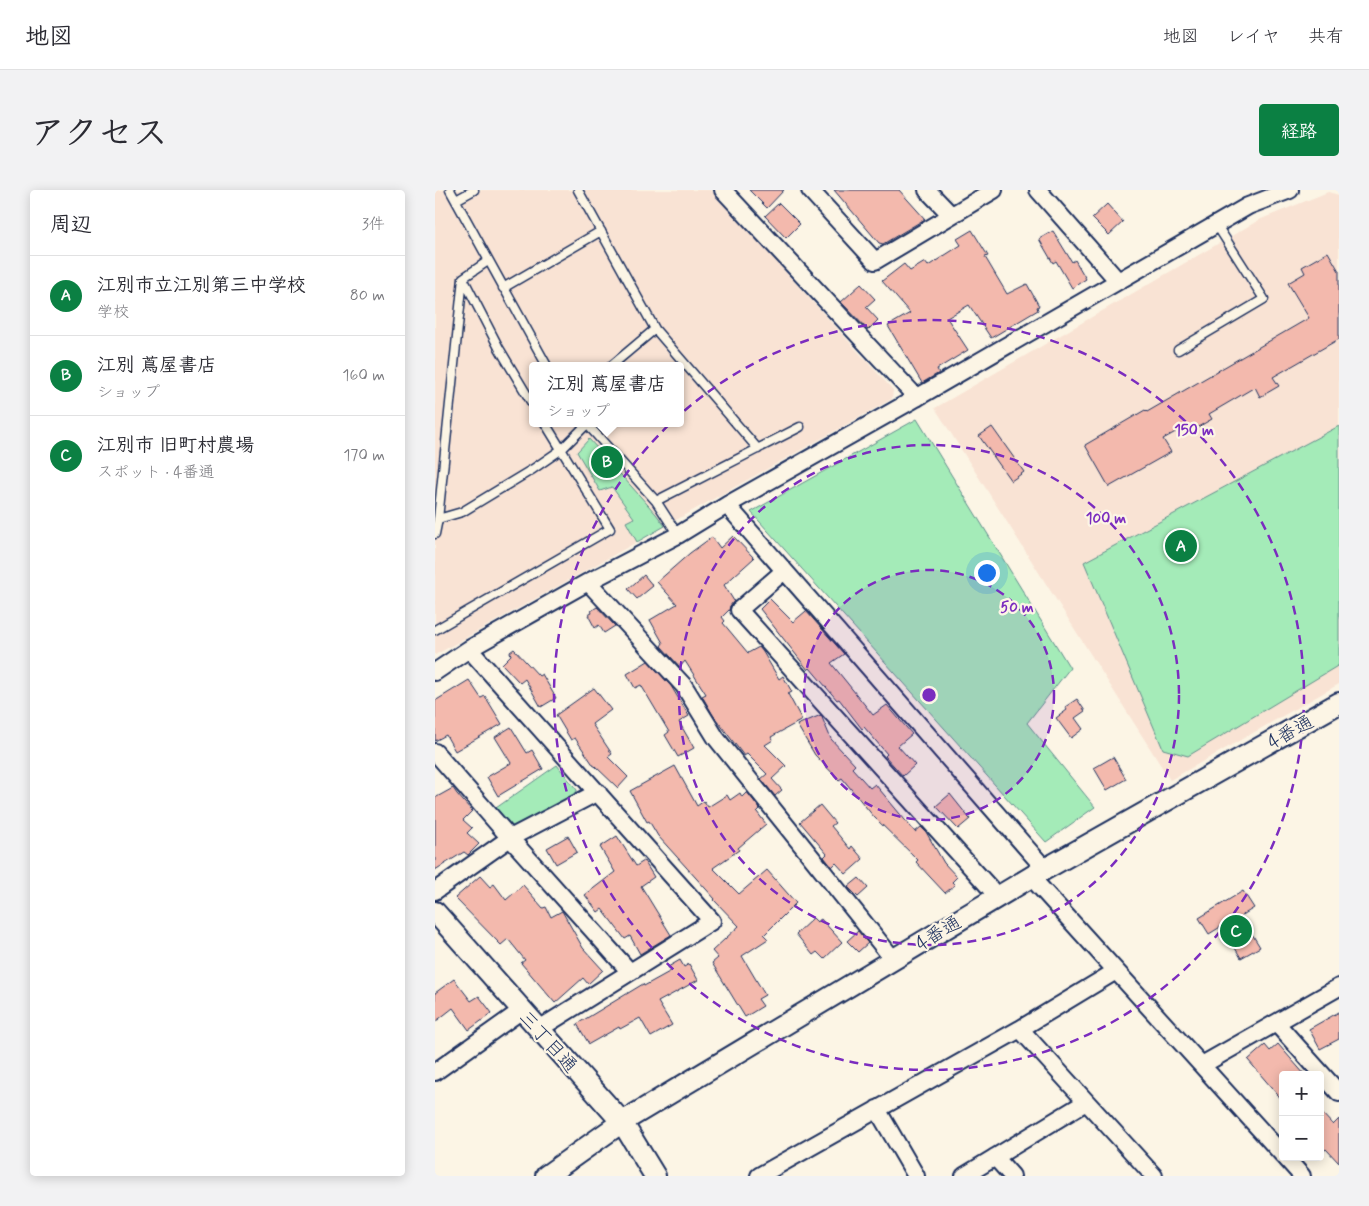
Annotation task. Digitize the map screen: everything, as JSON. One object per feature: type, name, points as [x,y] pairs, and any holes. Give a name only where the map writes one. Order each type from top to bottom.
[{"type":"street","points":[[723,190],[917,398]]},
{"type":"street","points":[[810,190],[875,262],[994,190]]},
{"type":"street","points":[[927,190],[951,215]]},
{"type":"street","points":[[1037,190],[1118,281]]},
{"type":"street","points":[[436,668],[587,582],[678,535],[1248,206],[1290,190]]},
{"type":"street","points":[[727,505],[1038,873],[1116,971],[1279,1150]]},
{"type":"street","points":[[784,571],[739,610],[998,897]]},
{"type":"street","points":[[587,582],[683,686],[716,738],[893,959]]},
{"type":"street","points":[[469,649],[712,921],[539,1029]]},
{"type":"street","name":"4番通","points":[[546,1176],[622,1122],[893,959],[1038,873],[1339,703]]},
{"type":"street","points":[[435,752],[630,972]]},
{"type":"street","points":[[435,891],[510,838],[598,792]]},
{"type":"street","name":"三丁目通","points":[[435,912],[622,1122],[655,1176]]},
{"type":"street","points":[[759,1176],[785,1170],[877,1109],[1020,1029],[1116,971]]},
{"type":"street","points":[[1202,1065],[1339,987]]},
{"type":"street","points":[[435,1072],[522,1010]]},
{"type":"street","points":[[1277,1024],[1339,1094]]},
{"type":"street","points":[[1020,1029],[1154,1176]]},
{"type":"street","points":[[964,1176],[1086,1102]]},
{"type":"street","points":[[877,1109],[916,1176]]},
{"type":"street","points":[[995,1157],[1011,1176]]},
{"type":"street","points":[[1288,1161],[1302,1176]]},
{"type":"lane","points":[[450,190],[545,362]]},
{"type":"lane","points":[[456,200],[474,190]]},
{"type":"lane","points":[[578,190],[655,329],[683,362]]},
{"type":"lane","points":[[1178,350],[1264,299],[1216,224]]},
{"type":"lane","points":[[503,288],[601,231]]},
{"type":"lane","points":[[435,534],[463,278],[488,261]]},
{"type":"lane","points":[[463,278],[499,348],[529,398]]},
{"type":"lane","points":[[616,362],[655,329]]},
{"type":"lane","points":[[684,363],[758,449]]},
{"type":"lane","points":[[435,630],[609,529],[548,427]]},
{"type":"lane","points":[[438,519],[462,512],[533,469],[562,449],[583,427]]},
{"type":"lane","points":[[589,427],[657,501],[678,535]]},
{"type":"lane","points":[[657,501],[801,427]]},
{"type":"shaded area","points":[[435,190],[711,190],[893,390],[892,399],[435,655]]},
{"type":"shaded area","points":[[1328,192],[1339,195],[1339,684],[1170,780],[935,408],[1259,220]]},
{"type":"green space","points":[[917,419],[1070,668],[1027,723],[1095,807],[1046,842],[751,512]]},
{"type":"green space","points":[[1339,426],[1339,665],[1188,756],[1163,749],[1084,562]]},
{"type":"green space","points":[[589,439],[665,526],[637,542],[626,522],[634,518],[612,487],[600,491],[577,452]]},
{"type":"green space","points":[[557,765],[577,790],[576,796],[515,830],[496,808]]},
{"type":"building","points":[[749,190],[784,190],[767,208]]},
{"type":"building","points":[[834,190],[899,190],[925,219],[883,244],[879,243]]},
{"type":"building","points":[[779,203],[800,224],[786,238],[765,216]]},
{"type":"building","points":[[1107,204],[1123,222],[1109,235],[1092,218]]},
{"type":"building","points":[[972,230],[988,256],[985,257],[1007,294],[1027,284],[1039,306],[1037,307],[1038,310],[991,338],[969,305],[947,318],[968,350],[937,369],[939,373],[922,383],[888,326],[910,313],[882,281],[904,264],[910,271],[925,262],[928,266],[961,245],[957,239]]},
{"type":"building","points":[[1053,231],[1072,262],[1075,260],[1086,279],[1072,288],[1056,261],[1053,263],[1039,239]]},
{"type":"building","points":[[1328,252],[1339,271],[1339,339],[1273,377],[1279,386],[1260,397],[1255,387],[1209,414],[1212,419],[1191,431],[1188,425],[1163,439],[1171,452],[1109,487],[1085,445],[1145,410],[1147,412],[1309,318],[1288,283],[1305,273],[1302,267]]},
{"type":"building","points":[[861,284],[875,299],[866,307],[878,320],[868,330],[841,302]]},
{"type":"building","points":[[992,427],[1024,472],[1011,481],[979,436]]},
{"type":"building","points":[[733,536],[754,558],[724,585],[734,601],[722,617],[725,621],[723,623],[748,653],[759,647],[779,679],[783,676],[792,692],[788,694],[802,720],[771,737],[773,740],[765,745],[786,766],[772,779],[782,790],[775,796],[761,779],[767,774],[747,754],[744,756],[713,715],[702,696],[706,694],[685,661],[680,667],[661,646],[663,643],[650,620],[677,604],[657,582],[690,553],[712,537],[720,548]]},
{"type":"building","points":[[644,575],[653,586],[637,599],[628,589]]},
{"type":"building","points":[[770,599],[793,622],[806,611],[844,654],[831,663],[873,715],[887,705],[912,734],[898,746],[915,765],[903,776],[885,756],[887,754],[864,727],[862,729],[839,699],[837,700],[810,668],[808,670],[760,609]]},
{"type":"building","points":[[597,607],[615,626],[604,633],[599,625],[595,628],[588,615]]},
{"type":"building","points":[[514,649],[539,676],[542,674],[556,698],[541,707],[525,679],[520,683],[502,664]]},
{"type":"building","points":[[648,661],[671,686],[689,716],[679,722],[694,748],[678,757],[665,735],[669,732],[641,685],[635,688],[627,674]]},
{"type":"building","points":[[469,680],[481,698],[485,696],[502,724],[455,751],[446,735],[435,741],[435,701]]},
{"type":"building","points":[[594,688],[611,710],[592,724],[612,754],[608,757],[628,777],[618,788],[594,766],[575,738],[571,740],[556,715]]},
{"type":"building","points":[[1077,699],[1085,711],[1075,718],[1083,729],[1071,738],[1056,718],[1067,710],[1065,707]]},
{"type":"building","points":[[821,715],[831,739],[855,765],[852,768],[870,788],[875,784],[915,832],[921,827],[926,832],[944,863],[957,877],[952,882],[955,885],[945,893],[916,862],[918,860],[874,817],[842,778],[839,780],[815,755],[797,725]]},
{"type":"building","points":[[511,727],[527,753],[532,750],[543,769],[498,796],[487,777],[511,763],[495,737]]},
{"type":"building","points":[[1113,757],[1126,779],[1107,790],[1094,768]]},
{"type":"building","points":[[675,766],[697,806],[704,801],[708,807],[727,795],[730,800],[740,793],[742,797],[747,792],[760,809],[757,812],[766,824],[738,848],[739,850],[713,868],[739,894],[767,870],[796,903],[764,935],[768,939],[742,956],[765,995],[758,999],[763,1006],[745,1017],[712,963],[718,958],[712,951],[739,926],[658,836],[649,821],[647,822],[630,791]]},
{"type":"building","points":[[453,788],[472,811],[463,820],[472,828],[467,833],[479,844],[468,855],[464,852],[435,870],[435,798]]},
{"type":"building","points":[[950,794],[970,819],[958,829],[936,806]]},
{"type":"building","points":[[820,805],[835,823],[831,826],[850,849],[852,846],[863,859],[846,874],[836,863],[832,867],[824,857],[827,854],[800,822]]},
{"type":"building","points":[[568,836],[577,852],[556,864],[547,848]]},
{"type":"building","points":[[617,836],[636,866],[644,861],[654,877],[641,886],[671,935],[640,954],[630,936],[625,939],[602,909],[598,912],[585,895],[615,872],[600,847]]},
{"type":"building","points":[[480,876],[490,887],[494,884],[506,900],[523,885],[543,908],[546,907],[551,917],[562,911],[583,948],[603,970],[588,984],[583,978],[555,1003],[521,963],[525,960],[508,939],[501,945],[455,898]]},
{"type":"building","points":[[859,878],[868,888],[858,897],[848,887]]},
{"type":"building","points":[[1243,891],[1254,908],[1241,916],[1260,947],[1241,958],[1222,926],[1209,934],[1199,918]]},
{"type":"building","points":[[813,918],[817,922],[821,919],[842,942],[824,959],[817,952],[813,955],[796,934]]},
{"type":"building","points":[[858,931],[868,943],[858,952],[847,941]]},
{"type":"building","points":[[680,960],[684,967],[689,964],[698,980],[658,1002],[672,1025],[651,1037],[640,1018],[620,1029],[619,1027],[589,1044],[577,1024],[643,984],[644,986],[671,971],[668,967]]},
{"type":"building","points":[[454,979],[471,1001],[479,996],[492,1013],[469,1030],[453,1008],[435,1022],[435,993]]},
{"type":"building","points":[[1339,1012],[1339,1039],[1320,1049],[1309,1029]]},
{"type":"building","points":[[1278,1044],[1302,1071],[1279,1071],[1279,1096],[1248,1060],[1265,1045],[1270,1051]]},
{"type":"building","points":[[1324,1115],[1333,1125],[1339,1119],[1339,1163],[1326,1149],[1324,1151]]},
{"type":"place","name":"江別 蔦屋書店","points":[[607,462]]},
{"type":"place","name":"江別市立江別第三中学校","points":[[1181,546]]},
{"type":"place","name":"江別市 旧町村農場","points":[[1236,931]]}]
